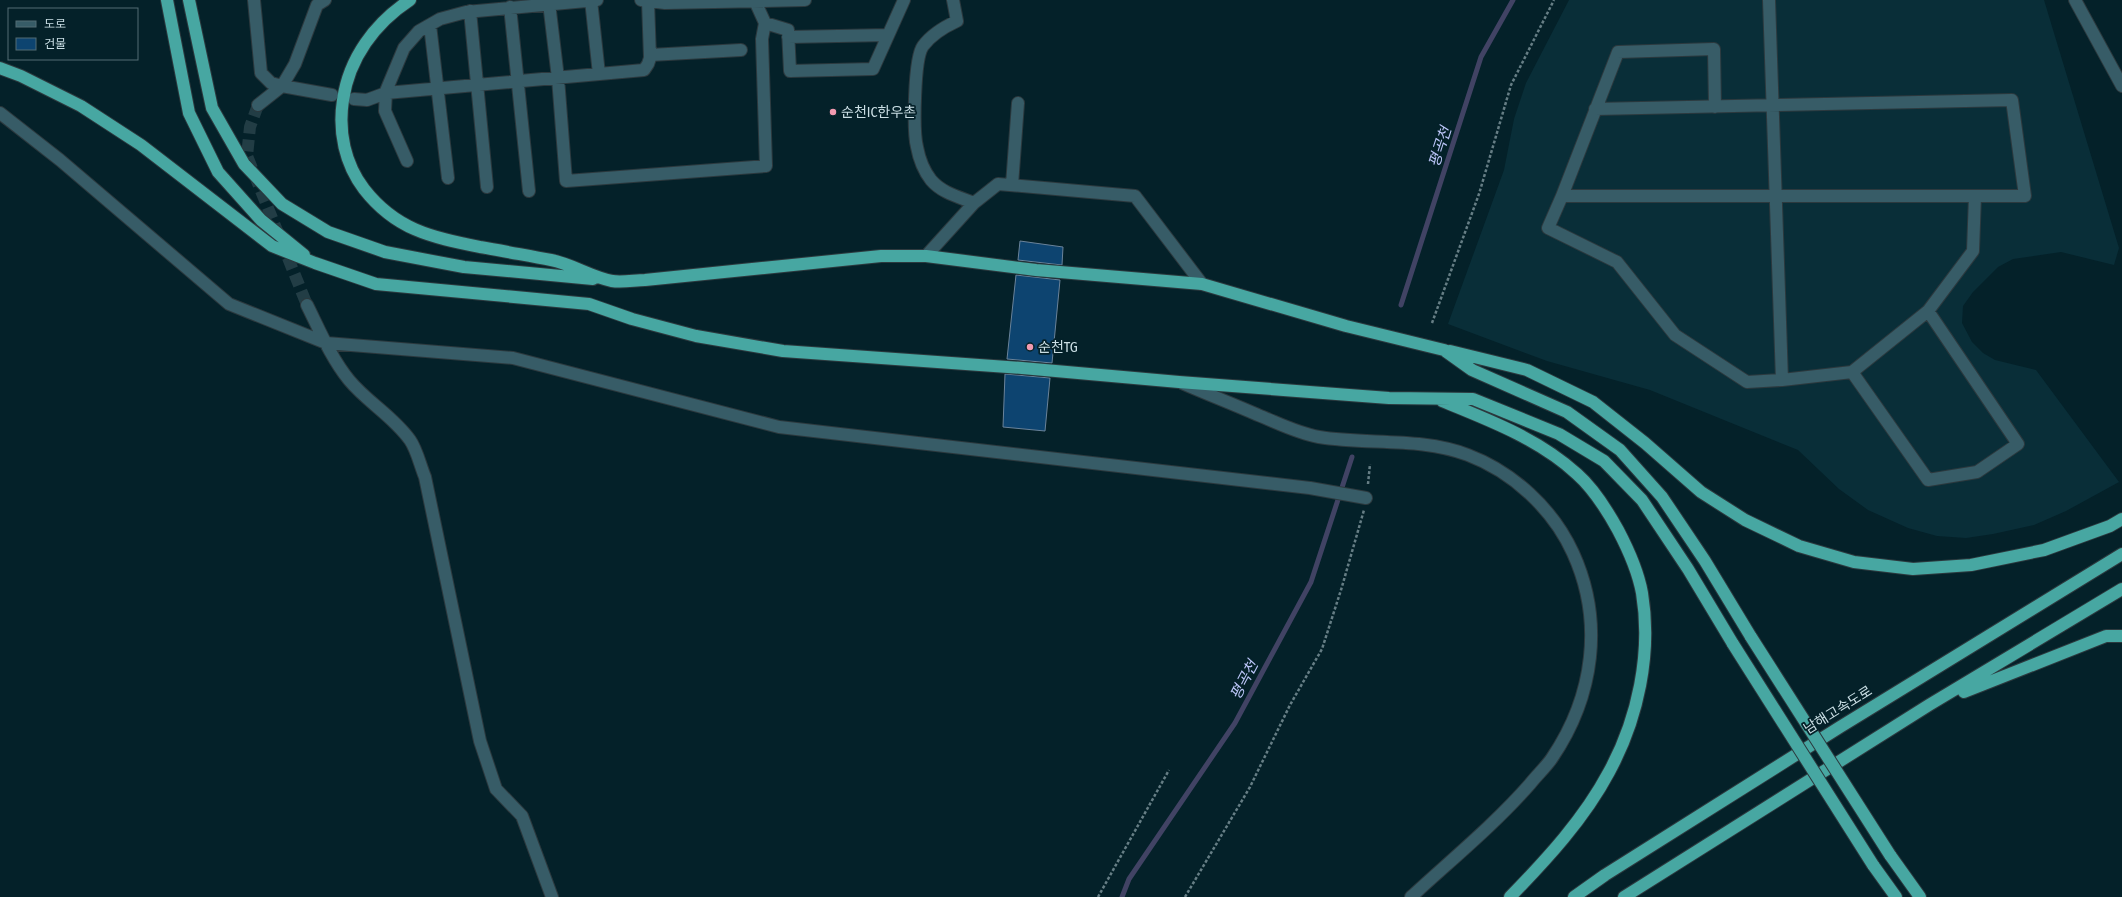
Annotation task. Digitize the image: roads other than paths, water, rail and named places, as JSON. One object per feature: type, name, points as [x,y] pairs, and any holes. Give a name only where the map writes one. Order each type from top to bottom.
[{"type":"highway","points":[[167,0],[189,113],[218,172],[261,220],[315,263]]},
{"type":"highway","points":[[189,0],[212,108],[244,164],[282,204],[328,232],[384,252],[464,267],[612,281],[645,280],[880,256],[926,256],[1036,270],[1202,284],[1346,326],[1527,370],[1593,402],[1645,443],[1701,492],[1745,520],[1799,546],[1854,562],[1913,569],[1971,565],[2044,550],[2110,526],[2122,519]]},
{"type":"highway","points":[[410,0],[383,21],[369,37],[356,57],[344,90],[341,110],[342,131],[347,158],[357,180],[380,208],[393,218],[415,230],[437,238],[554,261],[612,281]]},
{"type":"highway","points":[[0,68],[21,76],[81,106],[141,145],[272,246],[315,263],[376,284],[589,304],[632,319],[696,336],[783,351],[1022,368],[1389,398],[1473,399],[1559,434],[1604,461],[1642,500],[1688,569],[1733,644],[1873,865],[1896,897]]},
{"type":"highway","points":[[1444,350],[1472,370],[1567,412],[1620,450],[1662,497],[1705,561],[1751,637],[1890,855],[1920,897]]},
{"type":"highway","points":[[1435,399],[1492,422],[1536,443],[1577,474],[1607,509],[1628,550],[1642,592],[1646,635],[1641,683],[1625,737],[1610,772],[1582,816],[1550,854],[1510,897]]},
{"type":"highway","name":"남해고속도로","points":[[1574,897],[1605,875],[1833,731],[2122,554]]},
{"type":"highway","points":[[1624,897],[1929,706],[2122,589]]},
{"type":"highway","points":[[1929,706],[2106,636],[2122,636]]},
{"type":"street","points":[[254,0],[261,73],[271,83],[332,95]]},
{"type":"street","points":[[590,0],[599,74]]},
{"type":"street","points":[[407,161],[385,111],[386,94],[404,48],[419,31],[440,19],[470,11],[597,0]]},
{"type":"street","points":[[354,99],[367,100],[386,94],[644,70],[648,64],[650,55],[644,0],[665,3],[806,0]]},
{"type":"street","points":[[765,23],[788,30],[790,71],[873,69],[904,0]]},
{"type":"street","points":[[953,0],[957,21],[932,37],[922,48],[918,62],[914,123],[916,147],[923,168],[932,181],[943,191],[974,203]]},
{"type":"street","points":[[1769,0],[1782,380]]},
{"type":"street","points":[[2075,0],[2122,86]]},
{"type":"street","points":[[549,3],[558,78],[566,181],[766,166],[762,40],[765,23],[755,1]]},
{"type":"street","points":[[258,105],[282,86],[295,64],[318,2]]},
{"type":"street","points":[[510,7],[529,191]]},
{"type":"street","points":[[470,11],[487,187]]},
{"type":"street","points":[[430,25],[448,178]]},
{"type":"street","points":[[788,37],[888,34]]},
{"type":"street","points":[[1715,107],[1714,49],[1618,52],[1548,228],[1617,262],[1675,335],[1747,382],[1782,380],[1852,372],[1928,311],[1973,252],[1975,196]]},
{"type":"street","points":[[650,55],[741,50]]},
{"type":"street","points":[[1562,196],[2025,196],[2012,100],[1595,109]]},
{"type":"street","points":[[1012,185],[1018,103]]},
{"type":"street","points":[[0,113],[60,160],[230,304],[326,343],[513,358],[779,427],[1310,488],[1366,498]]},
{"type":"street","points":[[926,256],[974,203],[998,184],[1135,196],[1202,284]]},
{"type":"street","points":[[307,305],[326,343],[348,379],[371,403],[394,422],[411,441],[425,477],[480,741],[496,789],[522,816],[552,897]]},
{"type":"street","points":[[1852,372],[1928,480],[1977,472],[2018,444],[1928,311]]},
{"type":"street","points":[[1179,382],[1295,431],[1319,436],[1426,446],[1465,454],[1481,460],[1501,471],[1540,505],[1556,523],[1578,564],[1588,601],[1592,625],[1592,657],[1586,687],[1574,720],[1552,759],[1513,804],[1411,897]]},
{"type":"waterway","name":"평곡천","points":[[1401,305],[1481,57],[1513,0]]},
{"type":"waterway","name":"평곡천","points":[[1122,897],[1129,879],[1235,723],[1311,582],[1352,457]]},
{"type":"tunnel","points":[[258,105],[250,127],[247,156],[307,305]]},
{"type":"place","name":"순천IC한우촌","points":[[833,112]]},
{"type":"place","name":"순천TG","points":[[1030,347]]}]
